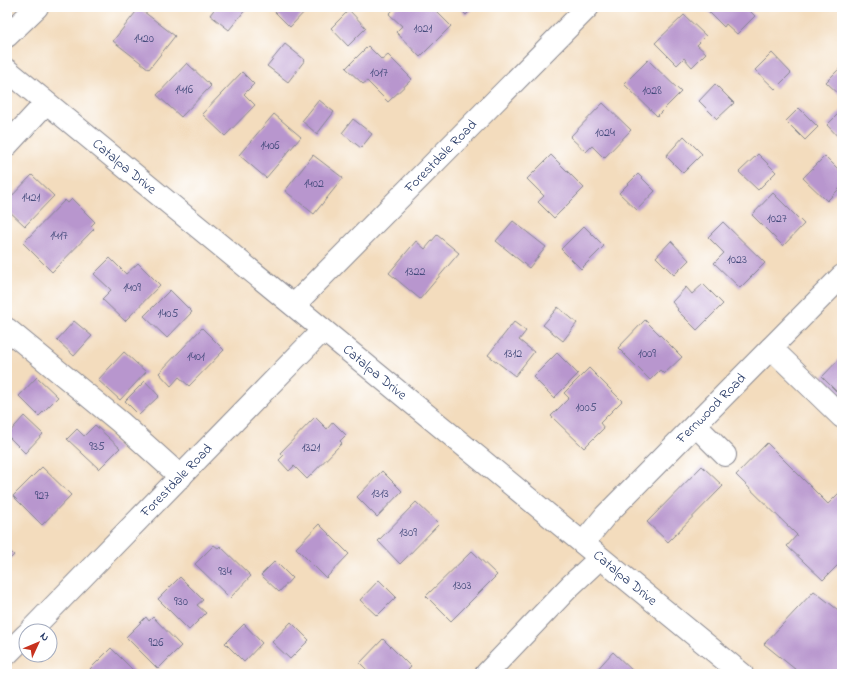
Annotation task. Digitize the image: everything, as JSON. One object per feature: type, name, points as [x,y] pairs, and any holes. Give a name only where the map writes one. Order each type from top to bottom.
[{"type":"street","points":[[7,36],[37,7]]},
{"type":"street","name":"Forestdale Road","points":[[294,305],[588,7]]},
{"type":"street","name":"Catalpa Drive","points":[[7,70],[742,674]]},
{"type":"street","points":[[7,145],[46,102]]},
{"type":"street","name":"Fernwood Road","points":[[583,544],[605,516],[842,276]]},
{"type":"street","points":[[7,329],[120,422],[181,477]]},
{"type":"street","name":"Forestdale Road","points":[[38,623],[323,330]]},
{"type":"street","points":[[771,348],[842,418]]},
{"type":"street","points":[[695,425],[725,455]]},
{"type":"street","points":[[486,674],[570,586],[600,558]]},
{"type":"street","points":[[7,654],[18,643]]},
{"type":"building","points":[[216,7],[243,7],[246,9],[229,30],[210,15]]},
{"type":"building","points":[[270,7],[309,7],[290,27]]},
{"type":"building","points":[[396,7],[432,7],[451,26],[420,57],[396,32],[402,26],[389,14]]},
{"type":"building","points":[[458,7],[474,7],[466,15]]},
{"type":"building","points":[[704,7],[746,7],[755,16],[737,34],[726,24],[724,27]]},
{"type":"building","points":[[139,8],[175,36],[149,69],[113,41]]},
{"type":"building","points":[[349,10],[366,28],[348,46],[331,28]]},
{"type":"building","points":[[684,15],[706,36],[697,45],[706,53],[692,67],[684,58],[677,65],[655,43]]},
{"type":"building","points":[[285,44],[305,60],[288,82],[267,66]]},
{"type":"building","points":[[368,46],[382,60],[388,55],[412,79],[388,102],[367,81],[363,84],[346,68]]},
{"type":"building","points":[[772,53],[791,73],[775,89],[755,70]]},
{"type":"building","points":[[648,60],[681,92],[657,116],[624,84]]},
{"type":"building","points":[[187,63],[211,86],[181,117],[157,95]]},
{"type":"building","points":[[842,66],[842,97],[826,82]]},
{"type":"building","points":[[242,72],[254,84],[244,94],[255,105],[225,136],[202,114]]},
{"type":"building","points":[[715,84],[734,103],[717,119],[699,101]]},
{"type":"building","points":[[319,100],[334,112],[317,134],[302,121]]},
{"type":"building","points":[[603,103],[631,130],[604,158],[592,146],[586,152],[570,137]]},
{"type":"building","points":[[799,108],[818,127],[805,140],[786,121]]},
{"type":"building","points":[[842,110],[842,141],[827,125]]},
{"type":"building","points":[[274,114],[301,137],[266,178],[239,155]]},
{"type":"building","points":[[353,119],[372,134],[361,148],[342,133]]},
{"type":"building","points":[[684,136],[702,154],[683,173],[666,156]]},
{"type":"building","points":[[758,154],[776,172],[758,190],[739,172]]},
{"type":"building","points":[[313,155],[343,178],[314,214],[285,191]]},
{"type":"building","points":[[551,155],[584,188],[554,218],[538,202],[544,196],[527,179]]},
{"type":"building","points":[[825,156],[842,173],[842,186],[827,201],[803,178]]},
{"type":"building","points":[[638,174],[655,191],[637,210],[619,193]]},
{"type":"building","points":[[32,175],[54,196],[25,226],[7,209],[7,201]]},
{"type":"building","points":[[773,193],[804,224],[783,246],[752,215]]},
{"type":"building","points":[[72,199],[95,222],[91,226],[94,229],[52,272],[23,243],[65,200],[68,203]]},
{"type":"building","points":[[513,221],[546,247],[529,268],[496,241]]},
{"type":"building","points":[[723,222],[765,263],[740,288],[714,263],[724,253],[708,237]]},
{"type":"building","points":[[584,226],[604,246],[581,269],[561,249]]},
{"type":"building","points":[[437,235],[459,253],[420,299],[389,273],[416,241],[425,249]]},
{"type":"building","points":[[671,241],[689,260],[674,275],[656,257]]},
{"type":"building","points":[[110,258],[126,274],[138,263],[160,285],[125,321],[102,299],[111,290],[94,274]]},
{"type":"building","points":[[703,284],[723,304],[697,330],[677,310],[678,309],[672,302],[686,287],[692,294]]},
{"type":"building","points":[[170,290],[192,312],[167,338],[144,316]]},
{"type":"building","points":[[558,307],[577,323],[563,341],[543,325]]},
{"type":"building","points":[[645,320],[682,357],[664,374],[660,370],[650,380],[618,348]]},
{"type":"building","points":[[74,321],[92,336],[74,356],[57,340]]},
{"type":"building","points":[[514,322],[526,331],[519,340],[534,352],[515,376],[488,355]]},
{"type":"building","points":[[202,328],[224,350],[189,386],[179,377],[171,386],[159,373]]},
{"type":"building","points":[[124,352],[146,372],[120,400],[98,380]]},
{"type":"building","points":[[557,353],[578,374],[554,398],[533,377]]},
{"type":"building","points":[[842,356],[842,397],[822,377]]},
{"type":"building","points":[[589,368],[622,401],[600,423],[604,428],[584,448],[551,416],[569,398],[564,393]]},
{"type":"building","points":[[37,377],[58,397],[39,416],[19,396]]},
{"type":"building","points":[[145,381],[159,396],[139,415],[125,401]]},
{"type":"building","points":[[24,416],[43,434],[25,453],[7,435]]},
{"type":"building","points":[[315,417],[327,429],[333,422],[346,435],[340,441],[342,443],[307,479],[294,466],[289,471],[279,460],[283,456],[280,453]]},
{"type":"building","points":[[95,425],[120,448],[99,469],[67,439],[77,429],[84,436]]},
{"type":"building","points":[[767,443],[828,504],[842,490],[842,561],[823,580],[787,546],[797,535],[736,475]]},
{"type":"building","points":[[702,466],[723,486],[668,542],[647,522]]},
{"type":"building","points":[[42,467],[71,495],[42,525],[13,496]]},
{"type":"building","points":[[382,471],[402,491],[377,517],[357,497]]},
{"type":"building","points":[[416,502],[439,524],[400,564],[378,541]]},
{"type":"building","points":[[319,524],[349,554],[326,578],[296,548]]},
{"type":"building","points":[[214,545],[218,548],[220,546],[251,576],[230,598],[195,564]]},
{"type":"building","points":[[7,548],[14,555],[7,562]]},
{"type":"building","points":[[472,551],[497,575],[451,621],[426,596]]},
{"type":"building","points":[[275,561],[292,578],[279,592],[261,575]]},
{"type":"building","points":[[180,577],[203,600],[197,605],[206,613],[189,630],[158,599]]},
{"type":"building","points":[[379,580],[396,597],[377,616],[360,600]]},
{"type":"building","points":[[814,591],[842,613],[842,670],[838,674],[801,674],[764,644]]},
{"type":"building","points":[[146,617],[149,621],[153,617],[181,646],[158,669],[126,637]]},
{"type":"building","points":[[291,622],[309,640],[290,659],[272,642]]},
{"type":"building","points":[[244,624],[262,643],[244,662],[225,643]]},
{"type":"building","points":[[383,639],[411,667],[404,674],[371,674],[360,663]]},
{"type":"building","points":[[111,648],[135,672],[133,674],[95,674],[90,669]]},
{"type":"building","points":[[613,652],[636,674],[593,674]]}]
